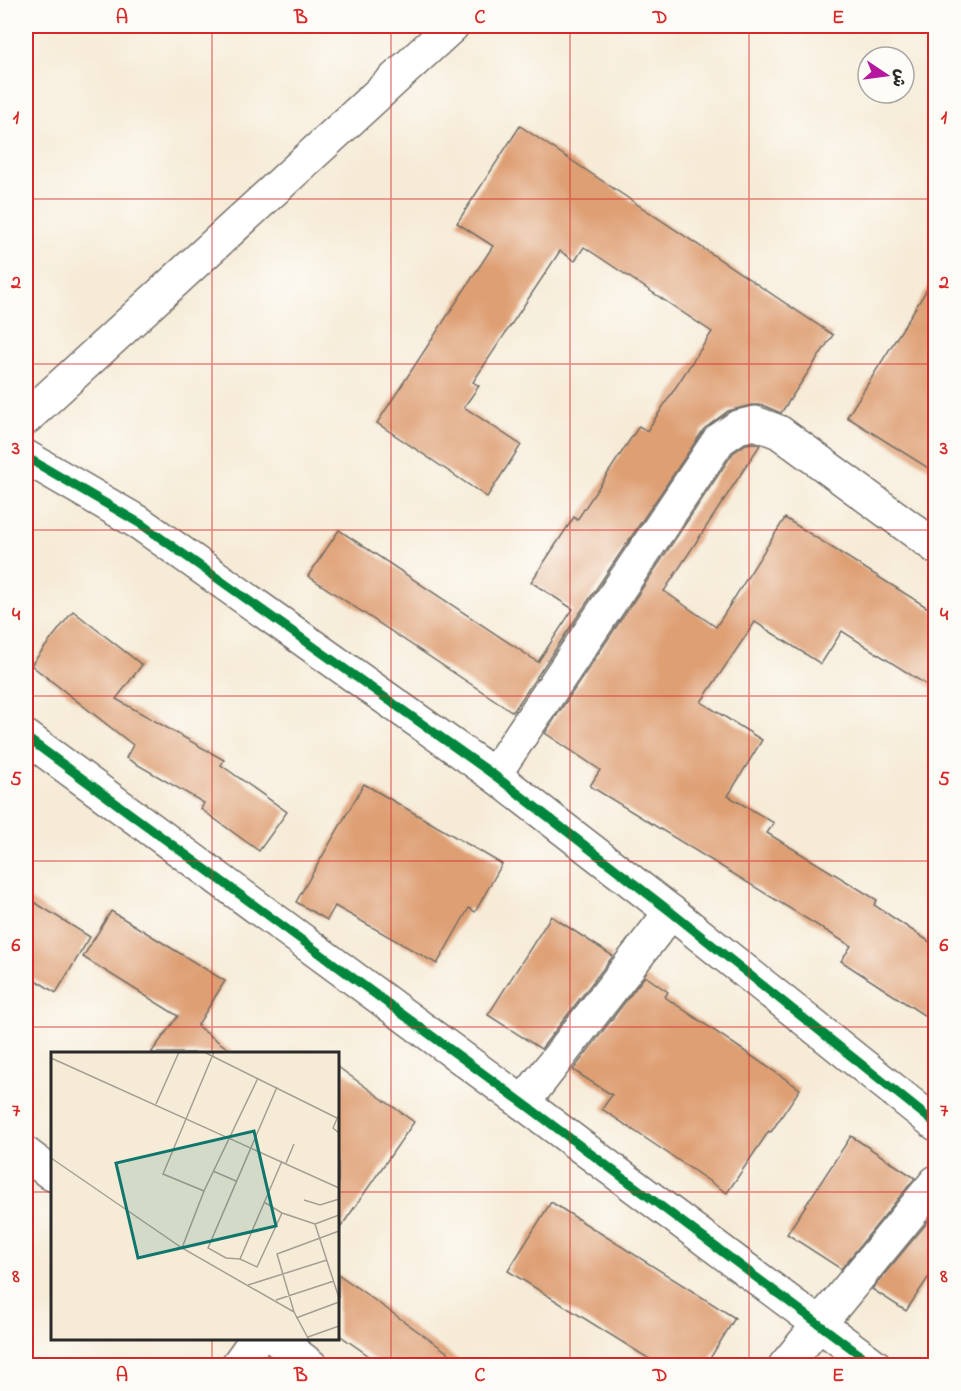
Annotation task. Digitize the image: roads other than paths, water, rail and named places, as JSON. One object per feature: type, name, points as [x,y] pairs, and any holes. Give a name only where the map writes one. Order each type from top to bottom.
[{"type":"street","points":[[26,418],[452,26]]},
{"type":"street","points":[[494,775],[719,440],[738,427],[755,423],[779,432],[936,547]]},
{"type":"street","points":[[26,457],[141,524],[494,775],[671,912],[936,1124]]},
{"type":"street","points":[[26,737],[875,1365]]},
{"type":"street","points":[[523,1103],[671,912]]},
{"type":"street","points":[[26,1154],[51,1173]]},
{"type":"street","points":[[785,1365],[936,1182]]},
{"type":"street","points":[[237,1365],[256,1340]]},
{"type":"street","points":[[277,1340],[311,1365]]}]
